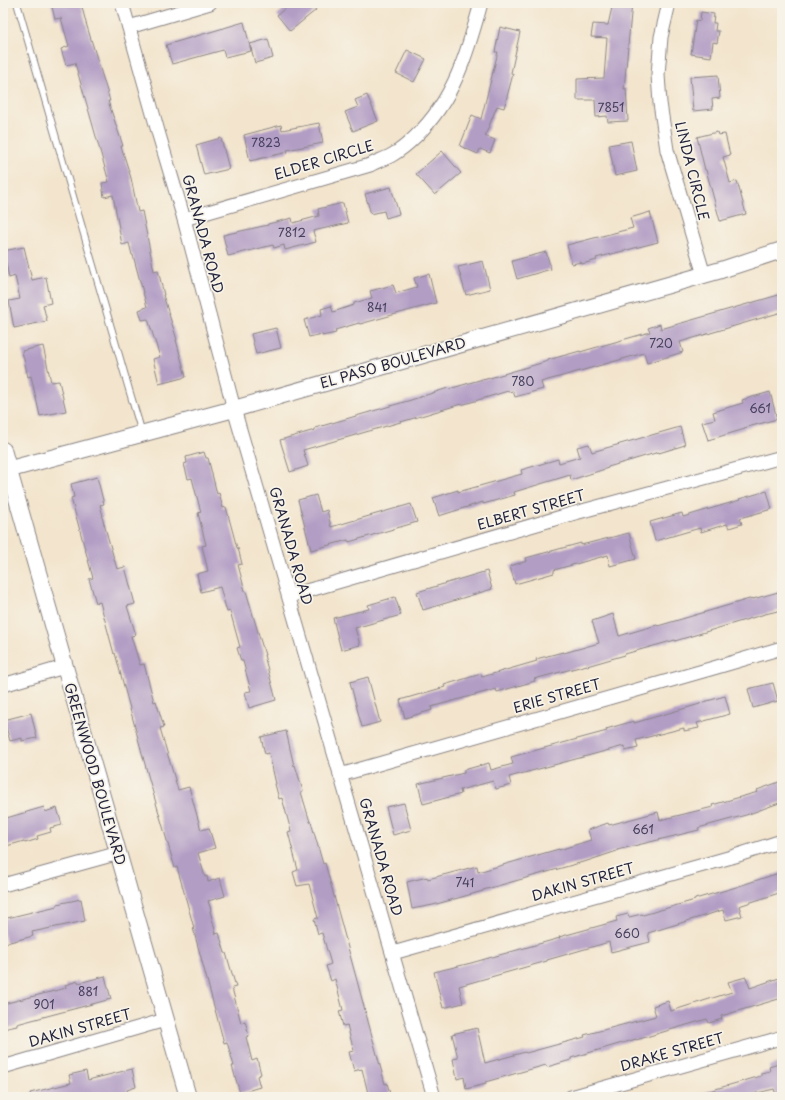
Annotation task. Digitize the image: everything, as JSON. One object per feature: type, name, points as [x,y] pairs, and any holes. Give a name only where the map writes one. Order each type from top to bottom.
[{"type":"street","name":"GRANADA ROAD","points":[[122,3],[184,219],[234,409],[434,1097]]},
{"type":"street","points":[[129,28],[210,3]]},
{"type":"street","name":"ELDER CIRCLE","points":[[184,219],[370,165],[393,155],[408,144],[424,129],[435,116],[450,92],[471,41],[481,3]]},
{"type":"street","name":"LINDA CIRCLE","points":[[669,3],[662,37],[658,75],[660,104],[667,150],[704,275]]},
{"type":"street","name":"EL PASO BOULEVARD","points":[[6,470],[234,409],[704,275],[782,250]]},
{"type":"street","name":"GREENWOOD BOULEVARD","points":[[3,450],[6,470],[119,853],[188,1097]]},
{"type":"street","name":"ELBERT STREET","points":[[289,596],[575,513],[782,456]]},
{"type":"street","name":"ERIE STREET","points":[[340,775],[782,648]]},
{"type":"street","points":[[3,685],[64,668]]},
{"type":"street","name":"DAKIN STREET","points":[[393,953],[735,856],[782,841]]},
{"type":"street","points":[[3,885],[119,853]]},
{"type":"street","name":"DAKIN STREET","points":[[3,1067],[165,1020]]},
{"type":"street","name":"DRAKE STREET","points":[[571,1097],[782,1037]]},
{"type":"lane","points":[[18,3],[142,433]]},
{"type":"building","points":[[51,3],[81,3],[110,101],[108,101],[123,146],[121,146],[131,178],[138,212],[142,211],[154,271],[158,270],[163,295],[177,340],[186,377],[159,384],[153,359],[160,357],[148,319],[142,320],[139,310],[147,307],[133,255],[129,243],[122,245],[113,195],[104,197],[102,183],[109,182],[75,63],[66,65],[61,49],[69,46],[61,18],[55,19]]},
{"type":"building","points":[[292,3],[311,3],[316,10],[290,31],[277,15]]},
{"type":"building","points":[[613,3],[632,3],[624,89],[626,88],[628,121],[608,122],[607,116],[596,117],[595,100],[577,100],[577,79],[604,78],[607,38],[591,37],[593,24],[608,25]]},
{"type":"building","points":[[701,12],[714,14],[713,23],[716,23],[715,31],[719,31],[717,43],[713,42],[711,57],[691,54],[696,20],[700,21]]},
{"type":"building","points":[[244,22],[251,51],[225,57],[223,50],[172,64],[166,45]]},
{"type":"building","points":[[500,27],[520,32],[511,73],[513,74],[504,108],[497,106],[485,136],[495,140],[490,153],[480,149],[478,154],[460,146],[472,115],[481,119],[498,52],[495,52]]},
{"type":"building","points":[[268,39],[273,58],[255,63],[250,44]]},
{"type":"building","points":[[407,50],[426,59],[414,82],[396,73]]},
{"type":"building","points":[[718,75],[720,98],[712,99],[713,109],[693,111],[690,77]]},
{"type":"building","points":[[367,95],[378,121],[353,131],[345,112],[358,107],[355,100]]},
{"type":"building","points":[[319,123],[323,143],[287,150],[288,152],[250,161],[244,135],[281,125],[282,130]]},
{"type":"building","points":[[717,132],[718,135],[725,134],[730,155],[723,157],[730,183],[737,181],[746,214],[720,221],[697,137]]},
{"type":"building","points":[[221,138],[229,169],[204,175],[196,145]]},
{"type":"building","points":[[631,141],[637,171],[615,176],[609,145]]},
{"type":"building","points":[[442,151],[461,173],[435,195],[416,174]]},
{"type":"building","points":[[391,187],[399,214],[386,218],[384,211],[371,214],[365,194]]},
{"type":"building","points":[[343,203],[348,223],[313,231],[316,242],[285,250],[284,245],[274,248],[273,245],[228,256],[223,235],[292,218],[293,223],[319,216],[318,209]]},
{"type":"building","points":[[650,212],[658,242],[596,258],[597,260],[582,264],[581,262],[572,264],[567,245],[633,228],[630,218]]},
{"type":"building","points":[[24,247],[32,280],[46,277],[51,303],[43,305],[47,321],[14,328],[9,301],[20,299],[15,276],[9,278],[6,263],[3,264],[3,251]]},
{"type":"building","points":[[546,252],[551,269],[517,279],[512,261]]},
{"type":"building","points":[[483,261],[490,289],[466,295],[458,267]]},
{"type":"building","points":[[429,274],[436,303],[335,330],[336,333],[309,337],[304,320],[322,315],[321,309],[331,306],[333,312],[354,305],[354,303],[372,298],[370,291],[393,285],[396,293],[417,287],[414,278]]},
{"type":"building","points":[[782,294],[782,312],[680,342],[683,352],[647,363],[644,353],[541,382],[543,389],[515,397],[513,391],[508,391],[303,450],[308,466],[290,472],[280,440],[448,388],[483,380],[548,360],[650,332],[648,328],[660,324],[661,329]]},
{"type":"building","points":[[276,328],[281,348],[256,354],[251,334]]},
{"type":"building","points":[[43,346],[51,382],[59,381],[66,411],[40,416],[31,376],[28,377],[22,351]]},
{"type":"building","points":[[770,392],[777,419],[708,440],[702,422],[715,419],[713,412],[743,403],[742,400]]},
{"type":"building","points":[[680,427],[685,445],[608,467],[571,480],[570,475],[514,492],[515,495],[483,504],[483,502],[439,516],[433,498],[458,490],[458,492],[522,474],[521,470],[558,459],[559,463],[580,457],[577,447],[589,444],[592,452]]},
{"type":"building","points":[[204,452],[206,458],[208,458],[217,494],[219,493],[223,508],[226,507],[238,548],[242,564],[238,565],[265,655],[276,700],[249,708],[245,692],[251,691],[243,661],[241,661],[237,648],[240,647],[230,611],[227,612],[220,587],[201,592],[197,574],[208,571],[202,546],[206,545],[198,513],[201,512],[192,478],[188,479],[184,464],[187,463],[186,457]]},
{"type":"building","points":[[97,477],[104,504],[100,505],[102,517],[117,569],[125,567],[135,604],[127,606],[136,635],[131,636],[140,665],[144,664],[154,702],[156,701],[164,727],[160,728],[178,790],[189,787],[201,830],[209,828],[215,848],[198,853],[205,877],[207,876],[208,882],[220,878],[225,896],[208,901],[210,911],[216,934],[219,933],[236,987],[232,988],[241,1023],[245,1021],[249,1036],[246,1037],[252,1061],[257,1059],[261,1074],[257,1076],[260,1087],[240,1093],[227,1042],[224,1043],[177,867],[175,868],[149,779],[115,653],[114,654],[100,602],[96,603],[89,579],[93,578],[71,498],[74,497],[71,484]]},
{"type":"building","points":[[767,491],[772,509],[740,518],[742,524],[729,528],[727,524],[701,532],[700,528],[655,541],[650,522],[682,513],[683,517]]},
{"type":"building","points":[[316,495],[321,512],[327,510],[331,527],[411,504],[417,522],[349,542],[348,540],[311,550],[298,500]]},
{"type":"building","points":[[629,533],[636,559],[610,566],[608,555],[554,570],[554,573],[515,584],[510,566],[527,561],[526,558],[581,543],[581,545]]},
{"type":"building","points":[[487,571],[492,589],[423,610],[417,592]]},
{"type":"building","points":[[782,591],[782,610],[587,666],[534,679],[535,681],[497,692],[496,689],[431,707],[432,710],[405,718],[400,700],[445,687],[444,685],[481,674],[482,677],[537,661],[536,659],[599,643],[592,621],[613,614],[619,636]]},
{"type":"building","points":[[395,597],[401,615],[355,628],[360,645],[341,650],[333,618],[369,609],[368,605]]},
{"type":"building","points":[[368,677],[380,722],[362,727],[350,682]]},
{"type":"building","points":[[773,683],[778,701],[753,708],[748,689]]},
{"type":"building","points":[[725,696],[730,714],[697,723],[699,728],[684,731],[684,728],[636,740],[638,748],[625,751],[624,746],[509,777],[511,785],[496,789],[493,781],[460,790],[461,794],[423,804],[418,784],[464,773],[464,770],[489,763],[491,770],[513,764],[511,757],[607,731],[606,729],[634,721],[634,723]]},
{"type":"building","points":[[31,713],[37,738],[22,741],[22,738],[10,741],[4,720]]},
{"type":"building","points":[[286,731],[294,766],[295,765],[303,791],[301,792],[323,864],[325,863],[385,1084],[387,1083],[391,1097],[369,1097],[362,1069],[354,1071],[349,1052],[354,1051],[347,1025],[343,1026],[339,1011],[343,1010],[335,979],[331,981],[326,966],[331,964],[322,933],[318,934],[314,919],[318,918],[309,884],[297,886],[293,872],[298,870],[288,832],[291,831],[282,798],[279,799],[269,753],[265,754],[261,737]]},
{"type":"building","points":[[782,781],[782,802],[746,815],[698,828],[699,830],[617,850],[584,862],[483,891],[433,905],[412,909],[407,882],[427,877],[428,879],[477,866],[478,872],[591,840],[588,830],[608,823],[609,825],[658,812],[660,820],[713,807],[712,805],[758,792],[757,790]]},
{"type":"building","points":[[404,803],[411,830],[393,835],[386,807]]},
{"type":"building","points":[[44,807],[45,812],[57,808],[62,825],[50,828],[51,832],[37,836],[38,839],[3,847],[3,819]]},
{"type":"building","points":[[782,872],[782,892],[739,906],[742,916],[726,920],[723,910],[648,933],[650,942],[611,952],[609,942],[459,986],[463,1003],[443,1008],[434,972],[471,963],[617,921],[616,917],[628,914],[629,917],[643,915]]},
{"type":"building","points":[[81,899],[85,921],[32,932],[33,936],[6,943],[3,932],[3,919]]},
{"type":"building","points":[[105,976],[111,999],[3,1029],[3,1004],[66,988],[65,985],[78,981],[79,983]]},
{"type":"building","points":[[746,977],[750,988],[782,977],[782,998],[721,1016],[722,1019],[709,1023],[707,1019],[571,1058],[571,1060],[547,1067],[546,1065],[485,1082],[486,1084],[466,1089],[464,1077],[457,1079],[453,1059],[458,1058],[452,1034],[477,1028],[485,1063],[585,1037],[584,1035],[656,1016],[653,1006],[668,1001],[671,1011],[732,992],[728,982]]},
{"type":"building","points":[[782,1062],[782,1097],[777,1097],[774,1089],[753,1094],[753,1097],[699,1097],[698,1094],[761,1076],[761,1073],[770,1071],[769,1066]]},
{"type":"building","points":[[132,1069],[136,1087],[127,1090],[128,1094],[115,1097],[31,1097],[30,1093],[71,1083],[69,1075],[86,1071],[88,1080]]}]
